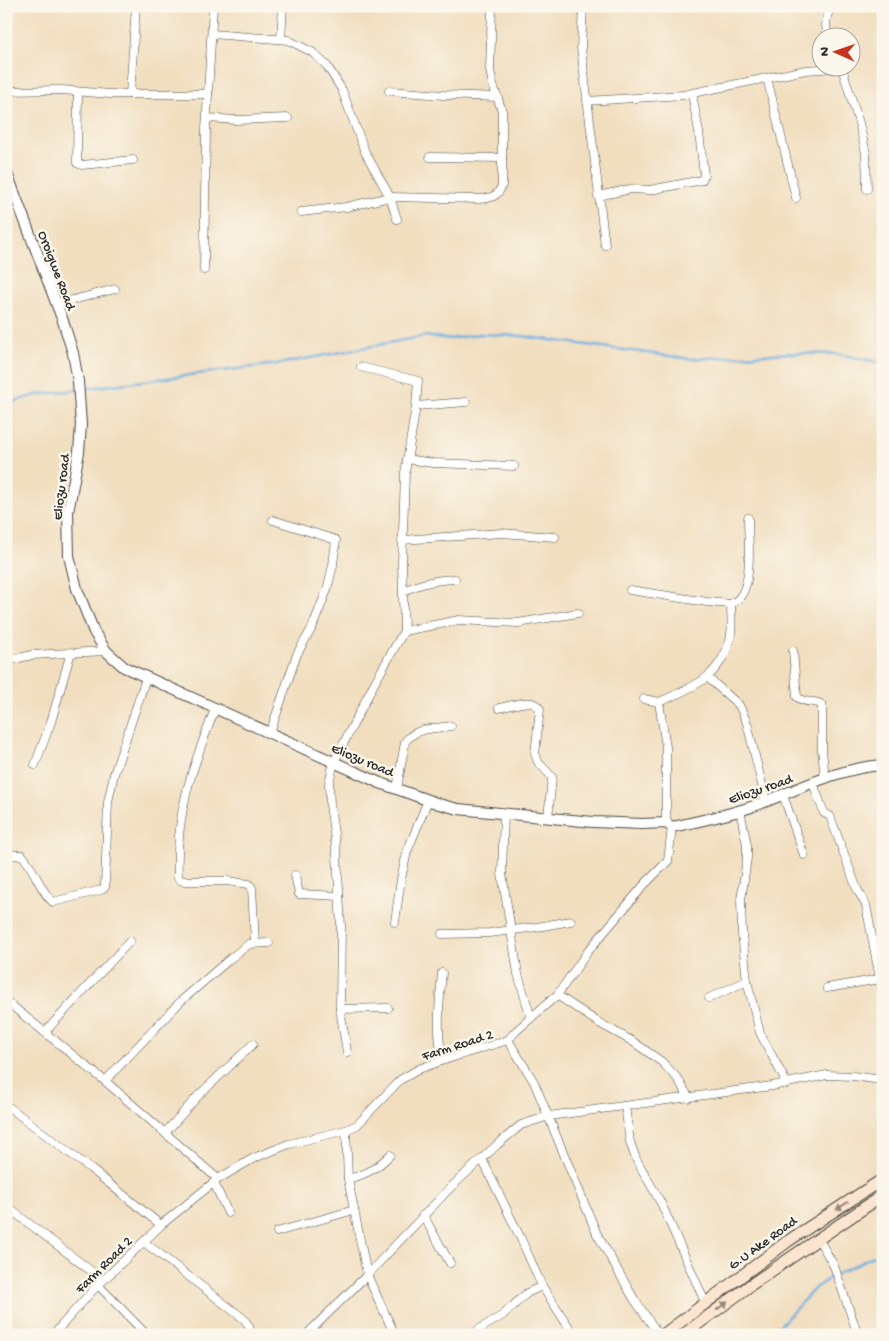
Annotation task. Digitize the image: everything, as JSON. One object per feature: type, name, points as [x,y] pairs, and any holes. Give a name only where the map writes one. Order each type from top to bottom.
[{"type":"main road","name":"G.U Ake Road","points":[[661,1335],[788,1241],[883,1179]]},
{"type":"main road","points":[[683,1335],[752,1284],[883,1195]]},
{"type":"street","points":[[130,94],[136,6]]},
{"type":"street","points":[[204,270],[207,118],[213,6]]},
{"type":"street","points":[[281,39],[283,6]]},
{"type":"street","points":[[301,212],[346,208],[390,197],[479,199],[494,197],[500,192],[502,185],[502,111],[490,70],[492,6]]},
{"type":"street","points":[[583,6],[580,48],[605,246]]},
{"type":"street","points":[[825,28],[826,16],[831,6]]},
{"type":"street","points":[[212,34],[288,40],[312,52],[327,66],[342,90],[365,152],[390,197],[397,219]]},
{"type":"street","points":[[588,101],[692,94],[812,70]]},
{"type":"street","points":[[767,78],[796,198]]},
{"type":"street","points":[[845,78],[860,123],[866,153],[866,189]]},
{"type":"street","points":[[6,91],[62,90],[130,94],[208,94]]},
{"type":"street","points":[[389,90],[498,97]]},
{"type":"street","points":[[78,92],[77,163],[82,165],[133,160]]},
{"type":"street","points":[[598,196],[631,189],[650,190],[702,180],[704,175],[692,94]]},
{"type":"street","points":[[207,118],[236,120],[288,118]]},
{"type":"street","points":[[430,157],[502,158]]},
{"type":"street","name":"Oroigwe Road","points":[[6,171],[57,304],[73,353],[79,396]]},
{"type":"street","points":[[57,304],[115,289]]},
{"type":"street","points":[[347,1052],[340,1009],[340,896],[329,783],[334,762],[375,682],[404,631],[402,540],[404,473],[416,406],[418,380],[361,368]]},
{"type":"street","name":"Eliozu road","points":[[79,396],[81,426],[79,452],[68,512],[69,556],[84,611],[94,632],[106,651],[124,667],[146,678],[397,789],[458,809],[548,818],[669,825],[740,810],[866,766],[883,765]]},
{"type":"street","points":[[416,406],[466,402]]},
{"type":"street","points":[[407,459],[433,463],[514,466]]},
{"type":"street","points":[[630,590],[731,604],[741,596],[746,584],[748,569],[748,518]]},
{"type":"street","points":[[270,733],[297,654],[312,628],[327,590],[336,540],[273,520]]},
{"type":"street","points":[[402,540],[502,532],[555,537]]},
{"type":"street","points":[[403,591],[432,581],[455,579]]},
{"type":"street","points":[[644,698],[659,702],[670,698],[707,677],[723,656],[730,639],[731,604]]},
{"type":"street","points":[[404,631],[459,620],[518,623],[578,614]]},
{"type":"street","points":[[6,661],[32,655],[106,651]]},
{"type":"street","points":[[793,651],[797,697],[803,702],[819,702],[822,705],[822,750],[825,779]]},
{"type":"street","points":[[35,766],[54,713],[70,652]]},
{"type":"street","points":[[707,677],[738,705],[747,723],[766,801]]},
{"type":"street","points":[[6,855],[22,855],[31,864],[48,898],[54,902],[101,890],[105,887],[108,802],[114,774],[146,678]]},
{"type":"street","points":[[499,708],[531,701],[537,704],[540,709],[536,754],[538,762],[552,778],[548,818]]},
{"type":"street","name":"Farm Road 2","points":[[53,1335],[101,1282],[161,1225],[216,1181],[254,1158],[289,1144],[346,1130],[357,1124],[400,1080],[419,1069],[508,1040],[557,995],[589,950],[645,884],[668,861],[669,825],[666,747],[659,702]]},
{"type":"street","points":[[215,709],[185,794],[180,818],[177,860],[178,878],[182,881],[227,881],[249,884],[252,888],[255,943]]},
{"type":"street","points":[[397,789],[405,742],[409,736],[418,731],[451,726]]},
{"type":"street","points":[[813,783],[824,813],[830,816],[857,889],[866,905],[883,996]]},
{"type":"street","points":[[782,795],[804,855]]},
{"type":"street","points":[[395,922],[401,878],[407,852],[428,800]]},
{"type":"street","points":[[740,810],[747,845],[741,900],[742,934],[747,981],[760,1033],[787,1084]]},
{"type":"street","points":[[504,814],[502,874],[518,974],[530,1018]]},
{"type":"street","points":[[296,875],[299,894],[340,896]]},
{"type":"street","points":[[442,934],[511,931],[571,921]]},
{"type":"street","points":[[45,1032],[130,940]]},
{"type":"street","points":[[105,1081],[181,1001],[230,958],[249,944],[269,944]]},
{"type":"street","points":[[442,972],[439,1007],[440,1050],[444,1060]]},
{"type":"street","points":[[827,988],[880,979]]},
{"type":"street","points":[[709,998],[747,981]]},
{"type":"street","points":[[557,995],[599,1023],[632,1041],[662,1062],[678,1080],[689,1098]]},
{"type":"street","points":[[6,1001],[105,1081],[165,1133],[216,1181],[228,1213]]},
{"type":"street","points":[[340,1009],[388,1008]]},
{"type":"street","points":[[508,1040],[534,1082],[550,1116],[597,1234],[634,1299],[661,1335]]},
{"type":"street","points":[[165,1133],[198,1096],[253,1044]]},
{"type":"street","points":[[306,1335],[367,1275],[450,1187],[521,1125],[550,1116],[787,1084],[827,1075],[883,1078]]},
{"type":"street","points":[[6,1105],[161,1225]]},
{"type":"street","points":[[625,1106],[630,1142],[636,1159],[661,1203],[705,1302]]},
{"type":"street","points":[[346,1130],[348,1179],[367,1275],[395,1335]]},
{"type":"street","points":[[348,1179],[366,1174],[380,1165],[390,1155]]},
{"type":"street","points":[[482,1159],[542,1286],[574,1335]]},
{"type":"street","points":[[6,1206],[101,1282],[144,1332]]},
{"type":"street","points":[[277,1232],[354,1210]]},
{"type":"street","points":[[423,1215],[450,1263]]},
{"type":"street","points":[[818,1238],[834,1266],[858,1335]]},
{"type":"street","points":[[144,1242],[244,1319],[249,1326],[250,1332],[247,1335]]},
{"type":"street","points":[[478,1330],[503,1315],[527,1293],[542,1286]]},
{"type":"waterway","points":[[81,389],[284,363],[425,336],[450,339],[479,334],[521,336],[691,359],[789,353],[837,354],[883,363]]},
{"type":"waterway","points":[[6,404],[36,395],[76,390]]},
{"type":"waterway","points":[[771,1335],[815,1288],[831,1277],[883,1251]]}]
